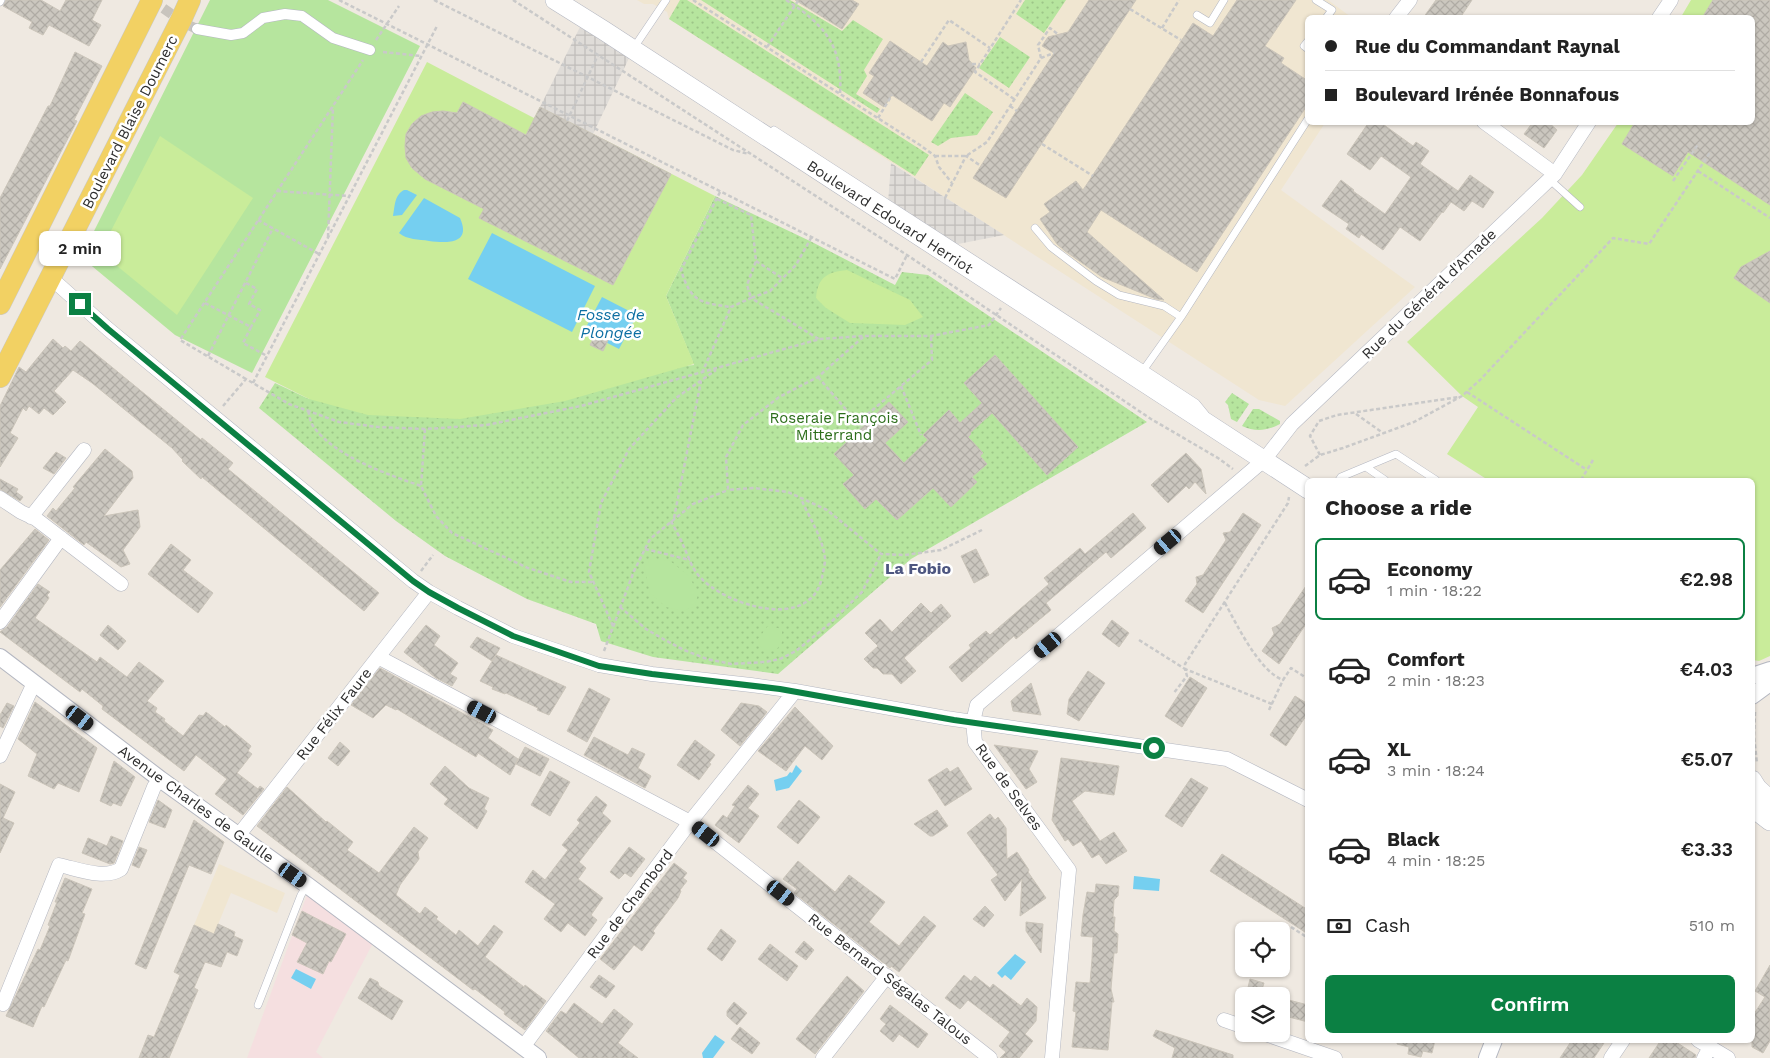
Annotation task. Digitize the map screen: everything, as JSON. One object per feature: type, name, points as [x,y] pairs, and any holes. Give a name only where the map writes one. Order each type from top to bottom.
[{"type":"main road","points":[[0,304],[152,0]]},
{"type":"main road","name":"Boulevard Blaise Doumerc","points":[[0,377],[182,20],[190,0]]},
{"type":"main road","name":"Boulevard Edouard Herriot","points":[[555,0],[635,46],[1141,373],[1224,434],[1264,460],[1303,479]]},
{"type":"main road","points":[[1755,773],[1756,788],[1770,800]]},
{"type":"main road","points":[[1755,808],[1770,821]]},
{"type":"street","points":[[1398,15],[1410,0]]},
{"type":"street","points":[[1661,15],[1671,0]]},
{"type":"street","points":[[197,29],[231,35],[243,32],[263,18],[285,14],[302,16],[333,38],[370,50]]},
{"type":"street","points":[[1488,125],[1552,176]]},
{"type":"street","name":"Rue du Général d'Amade","points":[[1264,460],[1292,424],[1552,176],[1587,125]]},
{"type":"street","points":[[51,278],[108,329],[429,592],[513,636],[599,666],[794,691],[973,722],[1228,759],[1305,798]]},
{"type":"street","points":[[31,517],[84,450]]},
{"type":"street","name":"Rue de Selves","points":[[1052,1058],[1069,870],[975,742],[973,722],[977,705],[1264,460]]},
{"type":"street","points":[[0,498],[31,517],[59,540],[121,584]]},
{"type":"street","points":[[0,622],[59,540]]},
{"type":"street","name":"Rue Félix Faure","points":[[238,836],[429,592]]},
{"type":"street","name":"Avenue Charles de Gaulle","points":[[0,657],[160,779],[307,885],[538,1058]]},
{"type":"street","name":"Rue Bernard Ségalas Talous","points":[[378,657],[690,822],[990,1058]]},
{"type":"street","points":[[1755,675],[1770,670]]},
{"type":"street","points":[[0,756],[34,683]]},
{"type":"street","points":[[1755,694],[1770,683]]},
{"type":"street","name":"Rue de Chambord","points":[[523,1047],[690,822],[794,691]]},
{"type":"street","points":[[3,1004],[60,865],[100,874],[113,874],[121,869],[154,787],[160,779]]},
{"type":"street","points":[[823,1058],[887,976]]},
{"type":"street","points":[[1224,1020],[1235,1023]]},
{"type":"street","points":[[1288,1042],[1335,1058]]},
{"type":"street","points":[[1487,1058],[1493,1043]]},
{"type":"street","points":[[1611,1058],[1621,1043]]},
{"type":"street","points":[[1704,1048],[1728,1058]]},
{"type":"lane","points":[[635,46],[666,0]]},
{"type":"lane","points":[[1197,15],[1210,23],[1224,0]]},
{"type":"lane","points":[[1316,0],[1332,10],[1328,15]]},
{"type":"lane","name":"Boulevard Edouard Herriot","points":[[578,5],[635,46],[694,80]]},
{"type":"lane","points":[[1141,373],[1181,317],[1305,124]]},
{"type":"lane","name":"Boulevard Edouard Herriot","points":[[769,127],[1141,373]]},
{"type":"lane","points":[[1552,176],[1580,207]]},
{"type":"lane","points":[[1035,228],[1051,247],[1096,281],[1119,295],[1164,306],[1181,317]]},
{"type":"lane","points":[[1340,478],[1396,454],[1433,478]]},
{"type":"lane","points":[[1366,468],[1382,478]]},
{"type":"lane","points":[[258,1005],[307,885]]},
{"type":"path","points":[[339,0],[895,279],[907,255]]},
{"type":"path","points":[[434,0],[733,150],[751,154]]},
{"type":"path","points":[[513,0],[907,255],[1151,419],[1218,458],[1244,478]]},
{"type":"path","points":[[693,0],[935,156],[940,167],[952,183]]},
{"type":"path","points":[[786,0],[819,25],[829,39],[836,55],[841,76],[840,94]]},
{"type":"path","points":[[1014,99],[974,72],[1021,0]]},
{"type":"path","points":[[1162,28],[1179,0]]},
{"type":"path","points":[[767,47],[798,1]]},
{"type":"path","points":[[398,6],[180,340],[289,404],[339,422],[378,427],[425,429],[486,425],[581,406],[820,340],[864,336],[931,336],[989,325],[994,319]]},
{"type":"path","points":[[1130,9],[1181,40]]},
{"type":"path","points":[[921,62],[949,20],[990,48]]},
{"type":"path","points":[[253,383],[437,26]]},
{"type":"path","points":[[1041,58],[1038,45],[1050,28],[1059,35]]},
{"type":"path","points":[[370,50],[421,56]]},
{"type":"path","points":[[945,198],[966,156],[987,142],[1041,58],[1054,53]]},
{"type":"path","points":[[567,121],[598,55]]},
{"type":"path","points":[[972,64],[980,64]]},
{"type":"path","points":[[878,118],[892,96]]},
{"type":"path","points":[[1010,106],[1017,110]]},
{"type":"path","points":[[328,238],[333,107]]},
{"type":"path","points":[[1673,181],[1699,143]]},
{"type":"path","points":[[1042,144],[1093,176]]},
{"type":"path","points":[[1173,694],[1187,676],[1185,664],[1288,503],[1289,494],[1303,479],[1320,455],[1414,422],[1462,396],[1613,238],[1649,244],[1711,151]]},
{"type":"path","points":[[935,156],[966,156],[981,166]]},
{"type":"path","points":[[1698,171],[1770,218]]},
{"type":"path","points":[[277,192],[349,196]]},
{"type":"path","points":[[720,192],[682,270],[687,288],[705,304],[731,308],[770,291],[796,265],[812,238]]},
{"type":"path","points":[[717,199],[751,215],[756,262],[747,285],[751,298],[820,340]]},
{"type":"path","points":[[258,220],[319,254]]},
{"type":"path","points":[[208,356],[273,228]]},
{"type":"path","points":[[756,262],[782,278]]},
{"type":"path","points":[[246,283],[257,289],[248,304],[260,310],[242,343],[267,356]]},
{"type":"path","points":[[204,303],[251,327]]},
{"type":"path","points":[[702,373],[731,308]]},
{"type":"path","points":[[728,490],[726,457],[743,425],[779,397],[818,378],[864,336]]},
{"type":"path","points":[[857,423],[932,360],[931,336]]},
{"type":"path","points":[[613,626],[588,572],[601,503],[629,449],[676,398],[719,368]]},
{"type":"path","points":[[818,378],[861,427]]},
{"type":"path","points":[[214,416],[246,379]]},
{"type":"path","points":[[701,381],[673,520],[698,575],[723,595],[741,603],[763,608],[781,610],[796,606],[816,594],[821,584],[825,559],[820,540],[800,497]]},
{"type":"path","points":[[901,386],[921,435]]},
{"type":"path","points":[[1467,392],[1587,470]]},
{"type":"path","points":[[1320,455],[1310,436],[1320,422],[1337,416],[1462,396]]},
{"type":"path","points":[[308,410],[312,424],[322,436],[340,450],[391,475],[421,486]]},
{"type":"path","points":[[1356,414],[1382,433]]},
{"type":"path","points":[[425,429],[421,486],[436,516],[452,533],[528,568],[570,582],[593,582]]},
{"type":"path","points":[[1582,478],[1593,460]]},
{"type":"path","points":[[599,666],[634,571],[650,539],[694,504],[728,490],[754,488],[788,492],[800,497],[827,510],[881,554],[904,555],[941,550],[982,530]]},
{"type":"path","points":[[645,550],[690,560]]},
{"type":"path","points":[[620,607],[640,624],[665,640],[707,659],[731,664],[780,660],[803,646],[862,592],[881,554]]},
{"type":"path","points":[[1225,602],[1247,643],[1274,677],[1283,680]]},
{"type":"path","points":[[1139,640],[1185,669],[1272,704]]},
{"type":"path","points":[[1269,710],[1283,680],[1291,668],[1305,677]]},
{"type":"path","points":[[1291,927],[1305,936]]},
{"type":"shaded area","points":[[637,0],[1328,0],[1348,15],[1305,15],[1305,125],[1324,125],[1281,190],[1415,287],[1285,406],[1259,400],[669,19],[667,12],[653,4],[644,4]]},
{"type":"shaded area","points":[[581,25],[630,56],[593,134],[540,107]]},
{"type":"shaded area","points":[[891,163],[1004,235],[953,245],[888,203]]},
{"type":"shaded area","points":[[219,864],[285,893],[277,913],[231,893],[214,934],[194,925]]},
{"type":"shaded area","points":[[307,895],[373,943],[316,1052],[323,1058],[247,1058]]},
{"type":"green space","points":[[210,0],[328,0],[420,46],[252,373],[175,335],[81,257]]},
{"type":"green space","points":[[680,0],[687,0],[929,155],[915,176],[669,19]]},
{"type":"green space","points":[[701,0],[790,0],[842,31],[853,20],[883,39],[864,70],[867,76],[856,94],[880,109],[877,113]]},
{"type":"green space","points":[[1025,0],[1066,0],[1044,33],[1016,14]]},
{"type":"green space","points":[[1691,0],[1770,0],[1770,656],[1759,661],[1755,660],[1755,478],[1485,478],[1447,454],[1478,407],[1462,396],[1407,342],[1542,218],[1582,175],[1617,125],[1755,125],[1755,15],[1682,15]]},
{"type":"green space","points":[[1000,37],[1030,57],[1009,88],[979,68]]},
{"type":"green space","points":[[427,62],[534,118],[540,107],[715,196],[666,296],[694,364],[565,401],[460,419],[368,415],[309,399],[265,377]]},
{"type":"green space","points":[[965,93],[993,112],[977,135],[951,138],[938,146],[931,142]]},
{"type":"green space","points":[[160,136],[253,198],[177,315],[100,252]]},
{"type":"green space","name":"Roseraie François Mitterrand","points":[[715,196],[810,241],[895,285],[902,272],[928,275],[1147,422],[911,559],[778,674],[653,657],[601,641],[596,624],[527,599],[445,556],[396,521],[259,408],[275,383],[309,399],[694,365],[666,296]]},
{"type":"green space","points":[[847,270],[910,300],[923,317],[905,325],[850,323],[826,308],[816,298],[821,280],[834,272]]},
{"type":"green space","points":[[1232,393],[1249,404],[1237,422],[1231,419],[1228,405],[1225,402]]},
{"type":"green space","points":[[1253,409],[1259,409],[1280,421],[1280,424],[1261,430],[1242,426]]},
{"type":"green space","points":[[653,558],[670,561],[689,576],[698,594],[695,606],[683,611],[666,607],[650,593],[644,566]]},
{"type":"green space","points":[[768,626],[782,629],[782,642],[777,649],[766,651],[760,646],[758,639]]},
{"type":"water","points":[[404,190],[417,195],[402,215],[393,216],[398,195]]},
{"type":"water","points":[[424,198],[460,218],[463,233],[460,238],[449,242],[436,242],[409,238],[399,233]]},
{"type":"water","points":[[492,233],[595,286],[572,332],[468,279]]},
{"type":"water","name":"Fosse de Plongée","points":[[602,297],[637,315],[619,349],[584,331]]},
{"type":"water","points":[[796,765],[802,771],[789,788],[776,791],[774,780],[787,776],[790,772],[792,773]]},
{"type":"water","points":[[1134,876],[1160,879],[1159,891],[1133,889]]},
{"type":"water","points":[[1015,954],[1026,962],[1011,980],[1005,975],[1002,978],[997,973]]},
{"type":"water","points":[[296,969],[316,979],[311,989],[291,978]]},
{"type":"water","points":[[715,1035],[725,1042],[713,1058],[703,1058],[702,1053]]},
{"type":"building","points":[[6,0],[41,0],[60,11],[66,0],[102,0],[92,20],[101,25],[89,46],[49,25],[43,35],[29,28],[32,22],[3,6]]},
{"type":"building","points":[[795,0],[852,0],[859,4],[842,29]]},
{"type":"building","points":[[1089,0],[1136,0],[1006,198],[973,178],[1054,53],[1042,46],[1048,37],[1068,32]]},
{"type":"building","points":[[1237,0],[1296,0],[1265,46],[1284,58],[1281,63],[1305,79],[1305,109],[1197,272],[1101,210],[1087,232],[1164,300],[1156,299],[1102,277],[1057,244],[1040,219],[1050,212],[1044,204],[1076,181],[1083,190],[1193,23],[1213,36]]},
{"type":"building","points":[[1436,0],[1472,0],[1462,15],[1425,15]]},
{"type":"building","points":[[1713,0],[1770,0],[1770,205],[1688,152],[1673,176],[1622,144],[1633,125],[1755,125],[1755,15],[1704,15]]},
{"type":"building","points":[[890,41],[927,66],[943,42],[948,46],[966,42],[969,60],[976,68],[950,107],[944,103],[932,121],[892,95],[884,107],[863,93],[874,76],[869,73]]},
{"type":"building","points":[[75,52],[102,66],[74,120],[77,121],[0,269],[0,198],[48,106],[50,106]]},
{"type":"building","points":[[463,102],[526,135],[540,107],[671,174],[613,285],[479,218],[484,209],[425,179],[412,168],[406,158],[405,146],[406,134],[412,124],[421,116],[432,112],[457,113]]},
{"type":"building","points":[[1367,125],[1384,125],[1413,146],[1416,142],[1429,151],[1420,164],[1458,191],[1470,175],[1494,192],[1483,208],[1472,201],[1464,211],[1451,202],[1420,241],[1400,227],[1383,250],[1361,234],[1359,238],[1346,229],[1349,224],[1322,206],[1341,180],[1385,214],[1411,177],[1381,156],[1370,170],[1347,154]]},
{"type":"building","points":[[1531,125],[1551,125],[1557,130],[1544,148],[1524,134]]},
{"type":"building","points":[[1770,251],[1770,303],[1734,278],[1741,267]]},
{"type":"building","points":[[597,331],[610,336],[603,351],[590,345]]},
{"type":"building","points":[[53,339],[63,348],[65,346],[71,351],[80,341],[201,440],[202,438],[233,463],[228,469],[379,593],[364,611],[202,477],[201,479],[182,461],[172,448],[92,383],[73,370],[54,391],[66,402],[53,415],[44,408],[39,414],[29,406],[26,411],[23,408],[10,433],[18,438],[0,467],[0,406],[19,367],[26,372]]},
{"type":"building","points":[[995,355],[1078,447],[1047,475],[992,413],[968,437],[983,453],[980,456],[987,464],[972,477],[977,482],[951,507],[933,488],[897,520],[876,499],[865,509],[843,484],[854,475],[834,454],[889,402],[908,422],[885,443],[904,463],[928,440],[923,435],[949,410],[960,423],[982,403],[964,383]]},
{"type":"building","points":[[105,449],[132,471],[133,478],[104,516],[138,510],[140,527],[123,550],[130,564],[121,567],[86,542],[84,545],[47,516],[53,508],[56,511],[75,488],[73,487]]},
{"type":"building","points":[[56,452],[66,458],[54,474],[43,468]]},
{"type":"building","points":[[1186,453],[1201,469],[1206,494],[1195,482],[1189,489],[1186,486],[1168,503],[1151,485]]},
{"type":"building","points":[[0,479],[18,489],[16,492],[23,497],[20,501],[0,489]]},
{"type":"building","points":[[1133,513],[1146,528],[1111,558],[1106,552],[1046,603],[1051,610],[1016,639],[1014,636],[962,682],[949,667],[971,648],[969,645],[986,631],[990,635],[1049,584],[1044,578],[1080,548],[1085,554]]},
{"type":"building","points":[[1243,513],[1261,525],[1203,613],[1185,601],[1197,584],[1196,577],[1203,575],[1226,540],[1223,533],[1230,532]]},
{"type":"building","points":[[35,529],[49,540],[0,607],[0,570]]},
{"type":"building","points":[[171,544],[191,560],[183,570],[213,593],[198,613],[148,574]]},
{"type":"building","points":[[976,549],[989,575],[974,583],[961,556]]},
{"type":"building","points":[[38,584],[50,592],[47,595],[49,598],[35,618],[97,662],[100,657],[127,677],[139,662],[164,681],[147,701],[157,708],[155,712],[165,719],[164,721],[183,736],[199,715],[203,716],[206,712],[225,727],[226,725],[251,746],[248,751],[252,754],[237,773],[258,789],[260,786],[264,789],[243,815],[215,794],[227,779],[196,755],[184,771],[102,709],[103,706],[82,689],[80,692],[0,632],[7,627]]},
{"type":"building","points":[[1305,587],[1305,625],[1279,664],[1262,651],[1274,634],[1272,628],[1280,624]]},
{"type":"building","points":[[921,603],[931,613],[941,604],[951,616],[904,658],[916,671],[901,684],[892,674],[883,674],[864,659],[878,646],[865,633],[880,619],[892,632]]},
{"type":"building","points":[[1112,620],[1129,633],[1119,647],[1102,634]]},
{"type":"building","points":[[108,625],[126,641],[118,650],[100,635]]},
{"type":"building","points":[[426,625],[440,636],[434,645],[458,663],[450,674],[457,678],[452,686],[436,678],[404,652]]},
{"type":"building","points":[[477,637],[500,648],[492,661],[470,647]]},
{"type":"building","points":[[496,655],[566,687],[549,715],[506,693],[492,689],[493,687],[480,681]]},
{"type":"building","points":[[380,668],[493,730],[488,738],[518,759],[510,775],[478,753],[476,757],[397,709],[386,705],[373,718],[351,705]]},
{"type":"building","points":[[1088,671],[1105,683],[1079,721],[1067,714],[1069,699]]},
{"type":"building","points":[[1190,677],[1207,688],[1182,727],[1165,716]]},
{"type":"building","points":[[1031,683],[1041,715],[1013,711],[1011,701]]},
{"type":"building","points":[[589,688],[610,699],[587,742],[567,731]]},
{"type":"building","points":[[1295,696],[1305,702],[1305,718],[1286,746],[1270,735]]},
{"type":"building","points":[[35,702],[97,748],[79,792],[58,783],[54,789],[28,776],[37,754],[18,739]]},
{"type":"building","points":[[7,703],[14,706],[3,728],[0,726],[0,715]]},
{"type":"building","points":[[741,703],[759,706],[767,712],[740,746],[721,730]]},
{"type":"building","points":[[795,707],[833,746],[822,760],[805,746],[786,771],[758,751]]},
{"type":"building","points":[[594,737],[628,755],[632,748],[645,754],[638,768],[651,776],[645,788],[584,755]]},
{"type":"building","points":[[695,740],[715,755],[699,780],[677,765]]},
{"type":"building","points":[[340,742],[350,751],[338,766],[328,758]]},
{"type":"building","points":[[994,745],[1038,751],[1029,769],[1037,782],[1026,789]]},
{"type":"building","points":[[525,747],[549,759],[540,776],[516,764]]},
{"type":"building","points":[[1061,758],[1119,766],[1114,795],[1085,791],[1072,801],[1100,841],[1114,832],[1127,851],[1106,864],[1099,854],[1092,858],[1081,841],[1073,846],[1068,839],[1065,841],[1052,820]]},
{"type":"building","points":[[114,761],[135,777],[121,806],[113,803],[111,806],[100,801]]},
{"type":"building","points":[[445,766],[469,788],[489,798],[484,809],[487,811],[477,829],[444,804],[448,799],[430,784]]},
{"type":"building","points":[[958,767],[972,789],[945,806],[928,780],[947,768],[950,772]]},
{"type":"building","points":[[550,771],[570,782],[550,816],[531,805]]},
{"type":"building","points":[[1191,778],[1208,788],[1182,827],[1165,816]]},
{"type":"building","points":[[0,784],[15,792],[3,818],[14,823],[0,853]]},
{"type":"building","points":[[748,785],[759,794],[748,808],[759,816],[739,843],[715,825],[723,815],[727,818],[735,806],[732,805]]},
{"type":"building","points":[[287,787],[326,822],[353,842],[347,850],[379,873],[414,827],[428,838],[418,852],[419,859],[400,885],[396,895],[420,914],[425,907],[438,917],[436,919],[456,935],[459,930],[478,946],[494,925],[503,932],[485,957],[524,987],[525,985],[546,1001],[525,1030],[475,989],[473,990],[257,826]]},
{"type":"building","points":[[596,796],[607,805],[602,813],[611,821],[579,862],[586,868],[578,879],[603,898],[591,915],[597,920],[585,936],[568,923],[561,932],[544,919],[555,904],[525,882],[533,870],[545,880],[568,850],[562,845],[580,823],[577,820]]},
{"type":"building","points":[[158,800],[172,810],[165,828],[149,822]]},
{"type":"building","points":[[799,800],[820,817],[798,844],[777,827]]},
{"type":"building","points":[[937,810],[948,826],[933,836],[930,836],[914,824]]},
{"type":"building","points":[[990,814],[995,820],[998,817],[1006,828],[1007,859],[1017,852],[1046,898],[1020,916],[1022,879],[1005,901],[991,880],[998,875],[967,833]]},
{"type":"building","points":[[194,820],[224,842],[211,874],[189,865],[146,969],[135,964]]},
{"type":"building","points":[[111,836],[123,841],[114,863],[110,864],[82,853],[88,838],[107,846]]},
{"type":"building","points":[[139,847],[147,850],[139,868],[132,865]]},
{"type":"building","points":[[629,847],[645,859],[631,877],[625,873],[619,879],[610,872]]},
{"type":"building","points":[[1222,854],[1305,908],[1305,932],[1210,871]]},
{"type":"building","points":[[798,861],[835,892],[849,875],[885,902],[869,922],[899,946],[924,916],[936,926],[899,972],[891,966],[890,968],[794,893],[797,889],[783,879]]},
{"type":"building","points":[[674,863],[687,873],[683,878],[687,881],[680,890],[678,898],[653,931],[655,933],[642,951],[634,945],[614,970],[600,959]]},
{"type":"building","points":[[65,878],[92,889],[82,913],[85,914],[68,961],[66,960],[33,1027],[6,1016],[38,949],[40,950],[50,926],[48,925],[57,902],[55,902]]},
{"type":"building","points":[[1096,884],[1119,886],[1118,896],[1114,900],[1114,931],[1118,934],[1117,953],[1114,953],[1111,989],[1114,1002],[1112,1002],[1108,1050],[1072,1047],[1076,1012],[1073,1011],[1076,982],[1090,983],[1093,937],[1081,936],[1087,892],[1095,893]]},
{"type":"building","points":[[985,906],[994,915],[984,927],[973,919]]},
{"type":"building","points":[[302,911],[346,934],[323,974],[297,962],[307,943],[292,935]]},
{"type":"building","points":[[1026,922],[1043,924],[1041,953],[1026,931]]},
{"type":"building","points":[[218,924],[235,932],[234,936],[243,940],[237,956],[227,952],[221,967],[205,962],[194,988],[198,990],[169,1058],[139,1058],[148,1035],[154,1037],[180,975],[174,972],[194,925],[214,934]]},
{"type":"building","points":[[721,929],[736,941],[722,961],[707,949]]},
{"type":"building","points":[[804,941],[814,950],[806,960],[795,952]]},
{"type":"building","points":[[770,944],[798,966],[787,981],[758,959]]},
{"type":"building","points":[[1770,965],[1770,1041],[1763,1053],[1752,1047],[1752,1043],[1755,1043],[1755,1012],[1765,997],[1755,991]]},
{"type":"building","points":[[599,975],[615,986],[606,998],[590,987]]},
{"type":"building","points":[[964,975],[971,981],[975,976],[990,988],[993,984],[1021,1006],[1027,998],[1037,1007],[1036,1021],[1025,1034],[1033,1041],[1019,1058],[1000,1058],[1006,1052],[999,1046],[1010,1032],[968,1000],[960,1009],[945,998]]},
{"type":"building","points":[[847,976],[864,991],[815,1054],[796,1039]]},
{"type":"building","points":[[370,978],[403,1001],[392,1020],[358,998]]},
{"type":"building","points":[[1250,979],[1264,983],[1263,987],[1248,987]]},
{"type":"building","points":[[1290,1000],[1305,1004],[1305,1021],[1290,1017]]},
{"type":"building","points":[[734,1002],[747,1013],[737,1025],[727,1016],[727,1011]]},
{"type":"building","points":[[574,1003],[602,1024],[614,1009],[633,1024],[618,1043],[638,1058],[579,1058],[546,1031],[561,1011],[566,1014]]},
{"type":"building","points":[[890,1005],[928,1034],[918,1048],[899,1034],[893,1042],[880,1031],[886,1024],[880,1019]]},
{"type":"building","points":[[740,1027],[760,1043],[752,1054],[731,1039]]},
{"type":"building","points":[[1156,1030],[1233,1055],[1233,1058],[1172,1058],[1175,1048],[1153,1036]]},
{"type":"building","points":[[1434,1043],[1432,1053],[1423,1051],[1421,1057],[1408,1054],[1409,1047],[1397,1044]]},
{"type":"building","points":[[1570,1043],[1604,1043],[1594,1058],[1560,1058]]},
{"type":"building","points":[[1659,1043],[1678,1043],[1696,1055],[1695,1058],[1649,1058]]},
{"type":"tunnel","points":[[151,0],[186,24],[197,29]]},
{"type":"district","name":"La Fobio","points":[[918,568]]},
{"type":"route","points":[[80,304],[413,581],[458,608],[513,636],[599,666],[780,689],[954,720],[1154,748]]}]
